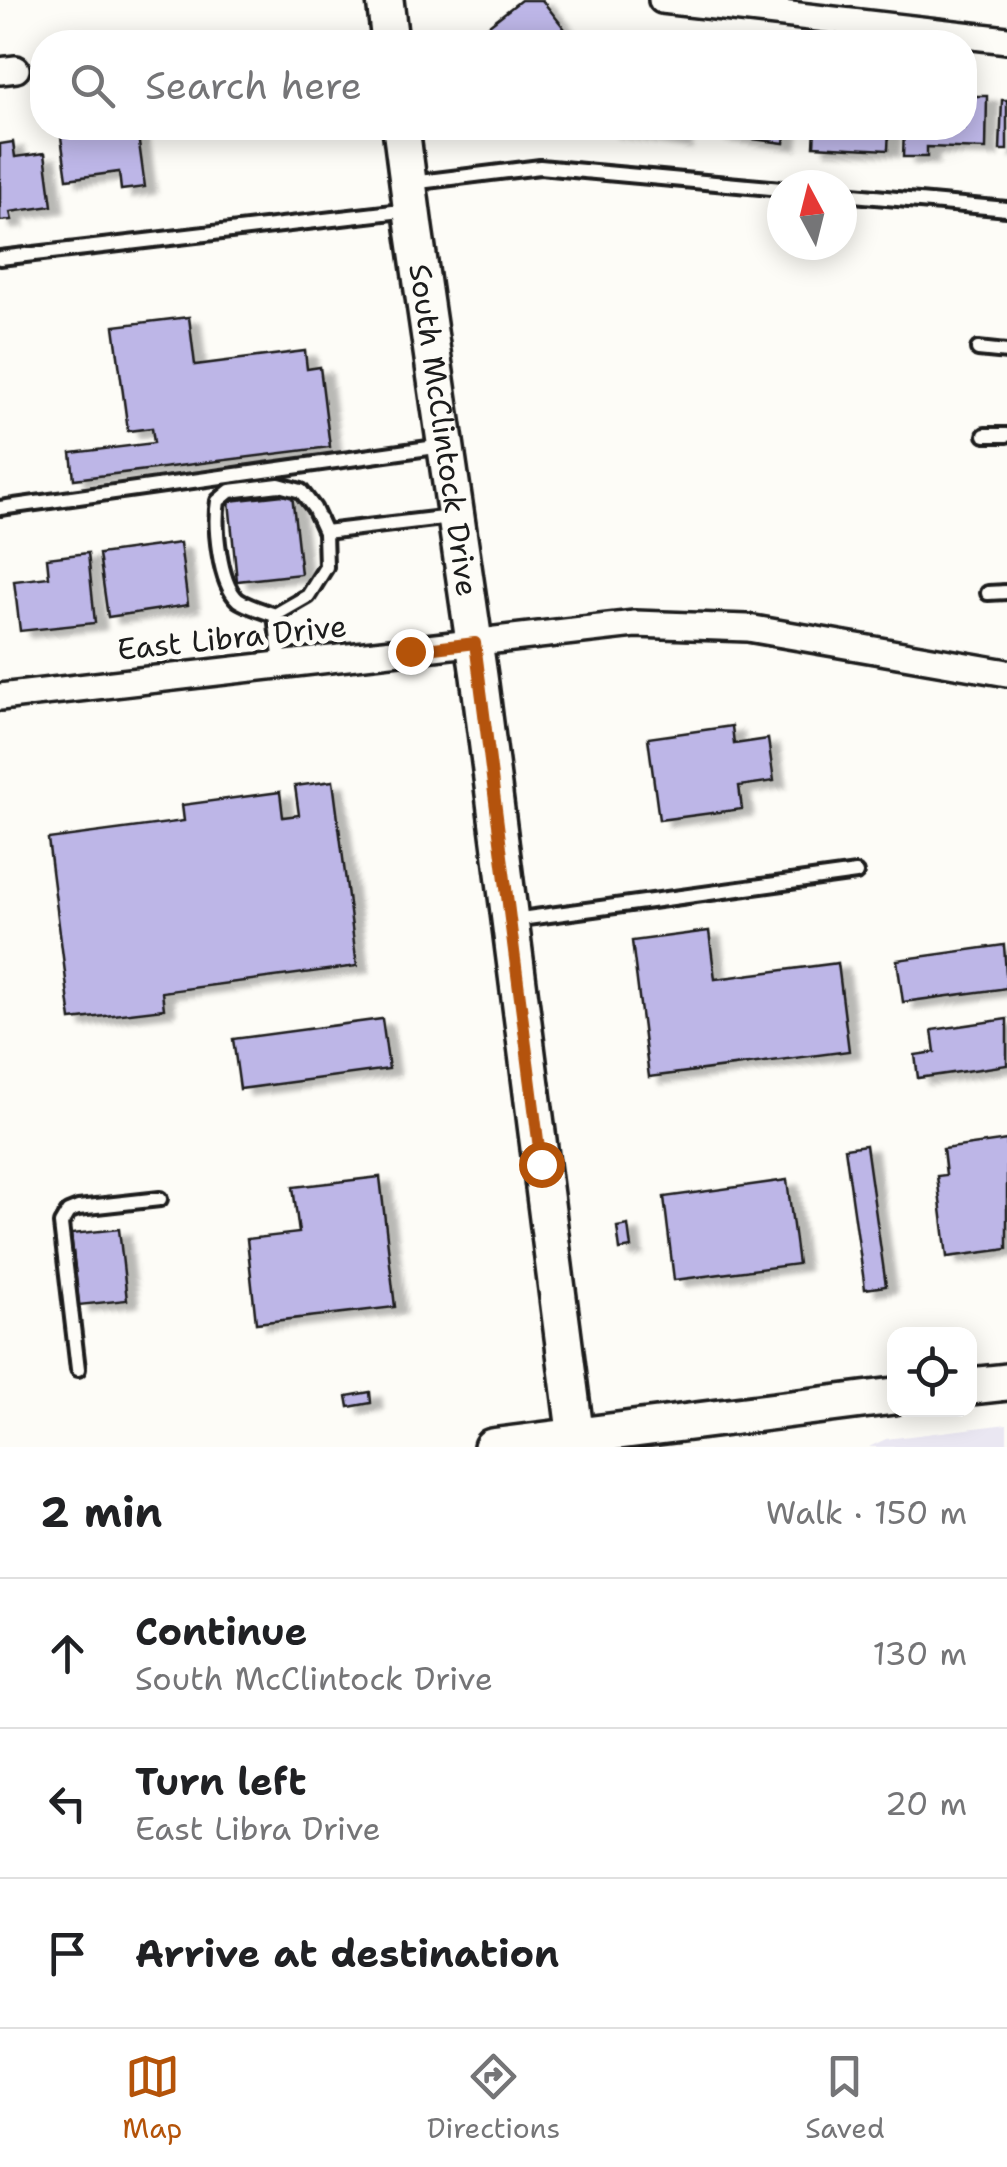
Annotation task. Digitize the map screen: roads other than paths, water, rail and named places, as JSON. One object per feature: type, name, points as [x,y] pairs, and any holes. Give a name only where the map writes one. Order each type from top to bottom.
[{"type":"main road","points":[[385,0],[389,30]]},
{"type":"main road","name":"South McClintock Drive","points":[[403,140],[475,643],[576,1442]]},
{"type":"main road","points":[[977,1385],[1007,1382]]},
{"type":"main road","points":[[492,1447],[576,1442],[887,1397]]},
{"type":"street","points":[[662,0],[921,30]]},
{"type":"street","points":[[977,37],[1007,40]]},
{"type":"street","name":"East Libra Drive","points":[[0,697],[635,624],[748,628],[1007,673]]},
{"type":"lane","points":[[0,258],[410,196],[540,167],[767,188]]},
{"type":"lane","points":[[857,195],[1007,209]]},
{"type":"lane","points":[[978,348],[1007,352]]},
{"type":"lane","points":[[985,435],[1007,435]]},
{"type":"lane","points":[[0,508],[446,446]]},
{"type":"lane","points":[[279,485],[300,491],[314,508],[324,532],[326,567],[308,596],[276,615],[238,600],[225,582],[215,516],[218,501],[230,491],[279,485]]},
{"type":"lane","points":[[324,532],[456,516]]},
{"type":"lane","points":[[988,593],[1007,592]]},
{"type":"lane","points":[[276,615],[281,664]]},
{"type":"lane","points":[[510,920],[856,873]]},
{"type":"lane","points":[[78,1370],[61,1224],[68,1212],[78,1208],[160,1198]]}]
